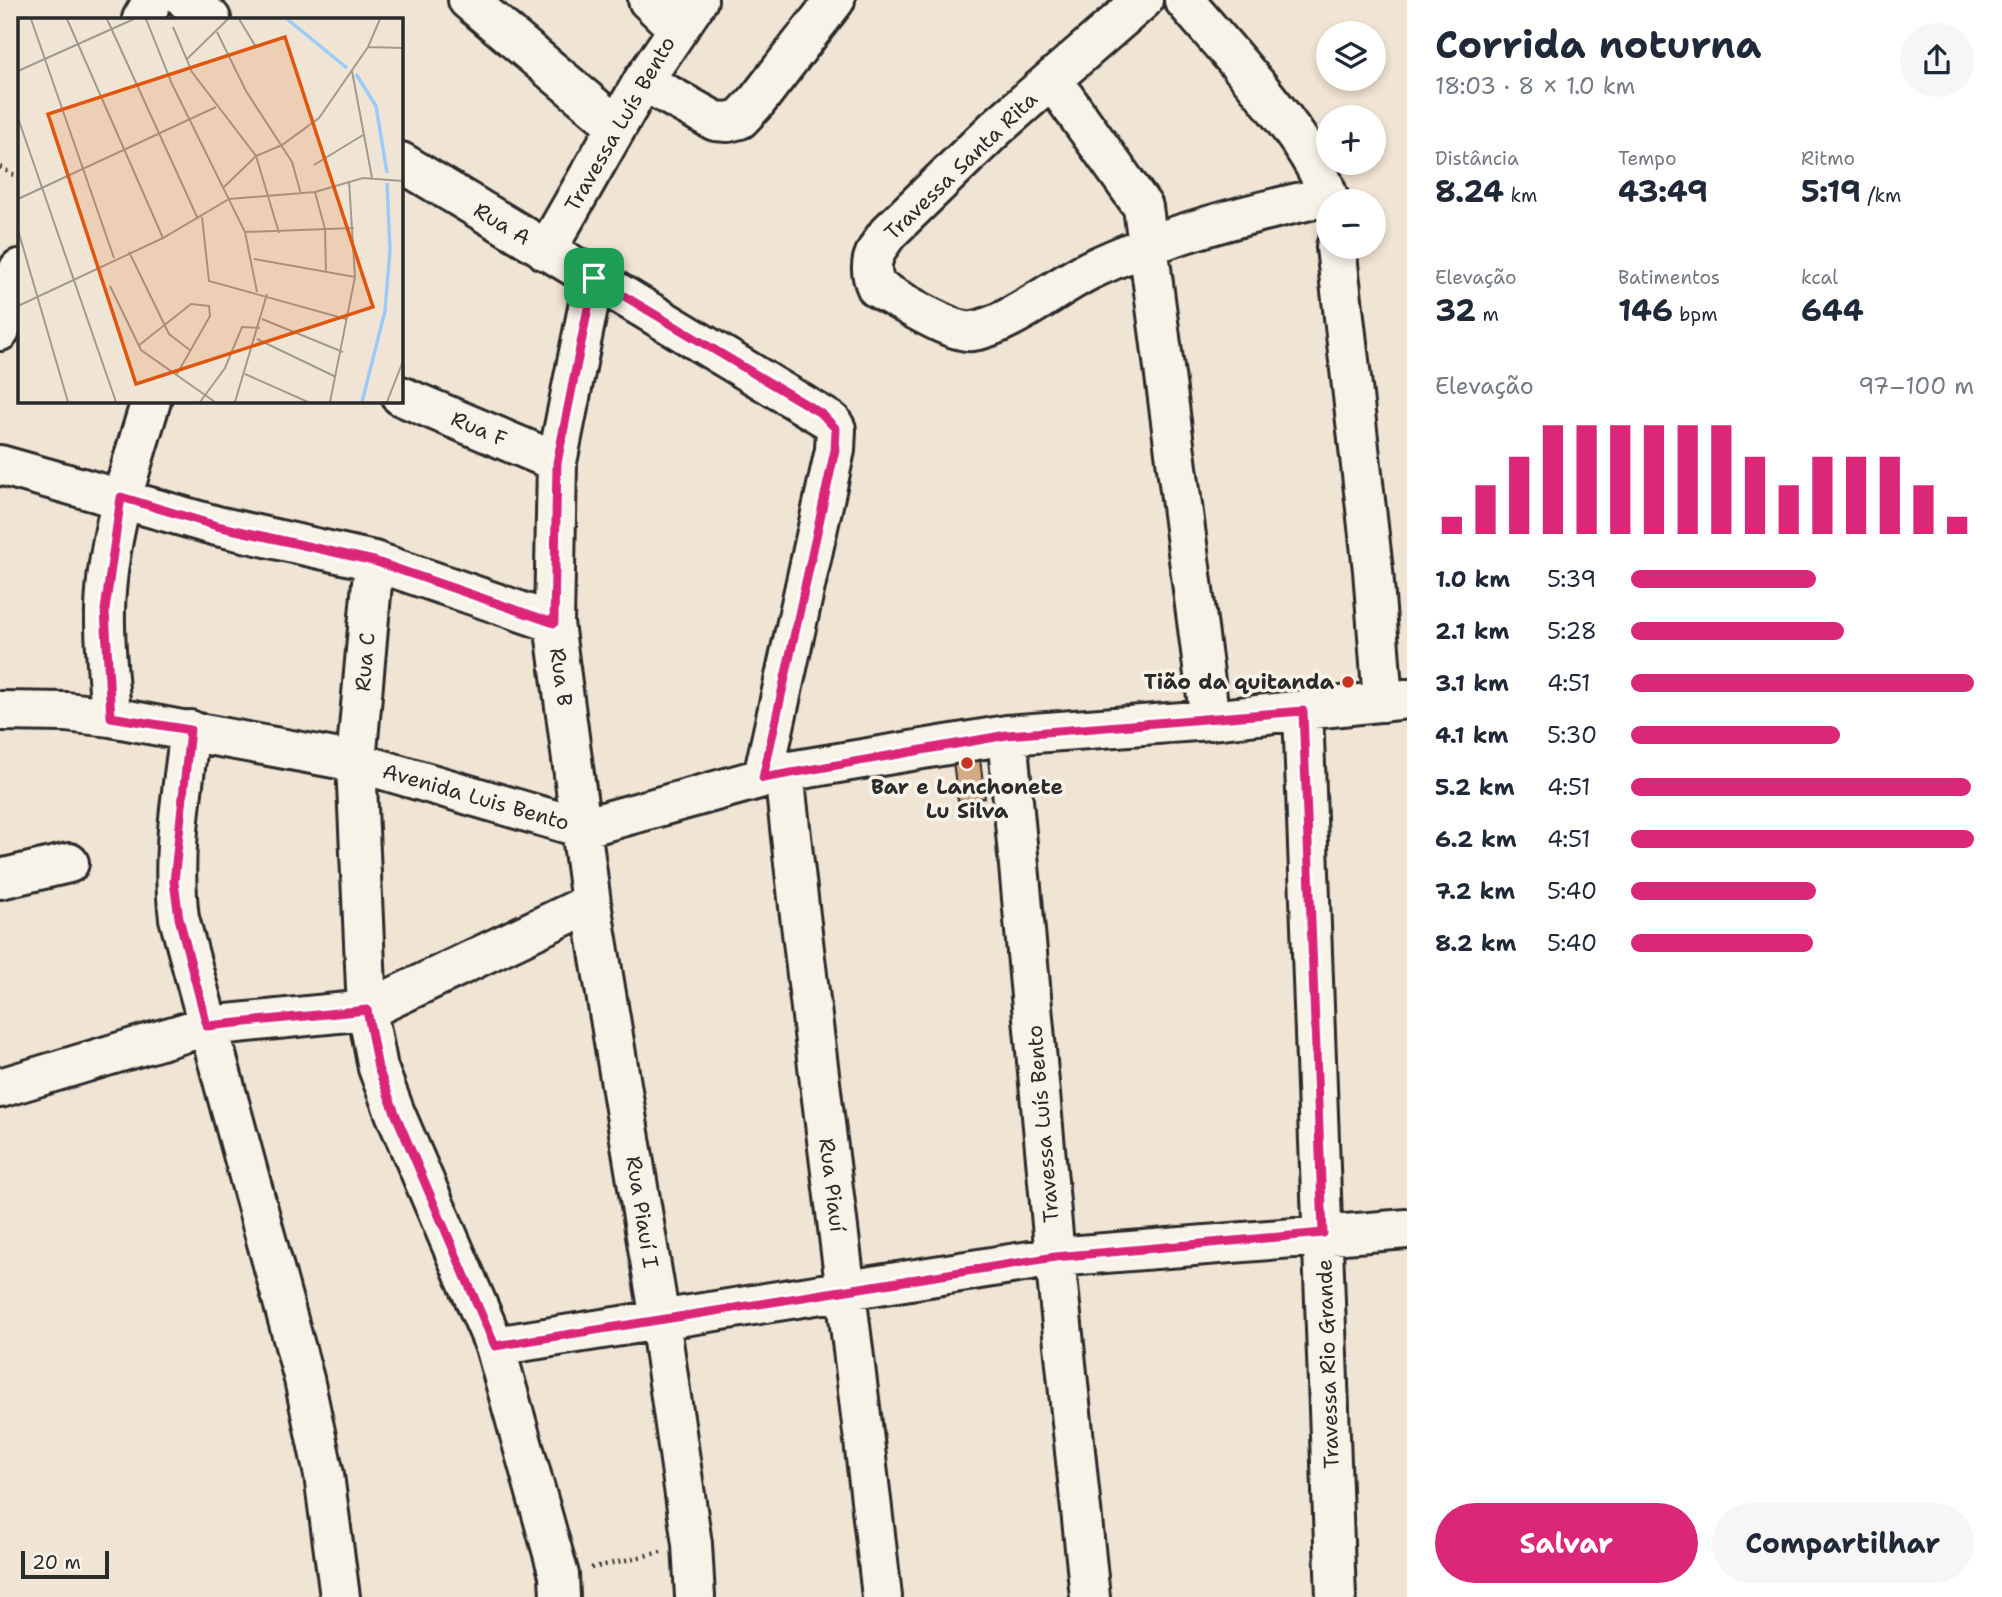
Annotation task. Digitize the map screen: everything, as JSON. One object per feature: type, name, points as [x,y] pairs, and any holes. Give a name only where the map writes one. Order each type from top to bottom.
[{"type":"street","points":[[143,18],[153,0]]},
{"type":"street","points":[[186,0],[210,18]]},
{"type":"street","points":[[468,0],[617,126]]},
{"type":"street","points":[[648,0],[687,14]]},
{"type":"street","points":[[643,81],[715,121],[740,119],[835,0]]},
{"type":"street","name":"Travessa Santa Rita","points":[[1143,0],[996,128],[888,233],[874,253],[870,268],[877,288],[956,328],[971,331],[1006,319],[1089,270],[1149,244],[1192,230],[1316,201]]},
{"type":"street","name":"Travessa Santa Rita","points":[[1184,0],[1299,143],[1318,170],[1325,189]]},
{"type":"street","name":"Travessa Luís Bento","points":[[547,251],[643,81],[687,14]]},
{"type":"street","name":"Travessa Santa Rita","points":[[1052,80],[1143,207],[1210,720]]},
{"type":"street","name":"Rua A","points":[[402,163],[822,414],[836,429],[835,450],[774,775]]},
{"type":"street","points":[[1337,259],[1373,570],[1395,701]]},
{"type":"street","points":[[0,331],[18,272]]},
{"type":"street","name":"Rua B","points":[[582,828],[554,623],[557,463],[594,278]]},
{"type":"street","name":"Rua F","points":[[402,396],[557,463]]},
{"type":"street","points":[[111,717],[105,610],[121,497],[151,402]]},
{"type":"street","points":[[0,465],[217,526],[374,561],[554,623]]},
{"type":"street","name":"Rua C","points":[[374,561],[356,762],[367,1010],[378,1068],[395,1113],[495,1346],[560,1586]]},
{"type":"street","name":"Avenida Luis Bento","points":[[0,711],[66,712],[111,717],[356,762],[582,828],[774,775],[1007,735],[1210,720],[1395,701]]},
{"type":"street","name":"Travessa Rio Grande","points":[[1303,711],[1336,1597]]},
{"type":"street","points":[[190,730],[174,882],[179,918],[304,1379],[324,1475],[340,1597]]},
{"type":"street","name":"Travessa Luís Bento","points":[[1007,735],[1055,1257],[1090,1597]]},
{"type":"street","name":"Rua Piauí","points":[[774,775],[808,997],[882,1597]]},
{"type":"street","name":"Rua Piauí I","points":[[582,828],[591,904],[660,1320],[692,1544],[695,1597]]},
{"type":"street","points":[[0,879],[68,863]]},
{"type":"street","points":[[0,1088],[207,1026],[367,1010],[591,904]]},
{"type":"street","points":[[495,1346],[1055,1257],[1323,1233],[1407,1229]]},
{"type":"path","points":[[0,167],[18,177]]},
{"type":"path","points":[[560,1586],[653,1555]]},
{"type":"building","points":[[980,759],[985,798],[958,801],[953,762]]},
{"type":"place","name":"Tião da quitanda","points":[[1348,682]]},
{"type":"place","name":"Bar e Lanchonete Lu Silva","points":[[967,763]]},
{"type":"route","points":[[594,278],[822,414],[836,429],[835,450],[763,778],[784,772],[1007,735],[1303,711],[1323,1233],[1055,1257],[495,1346],[395,1113],[378,1068],[367,1010],[207,1026],[179,918],[174,882],[190,730],[111,717],[105,610],[121,497],[217,526],[374,561],[554,623],[557,463],[594,278]]}]
